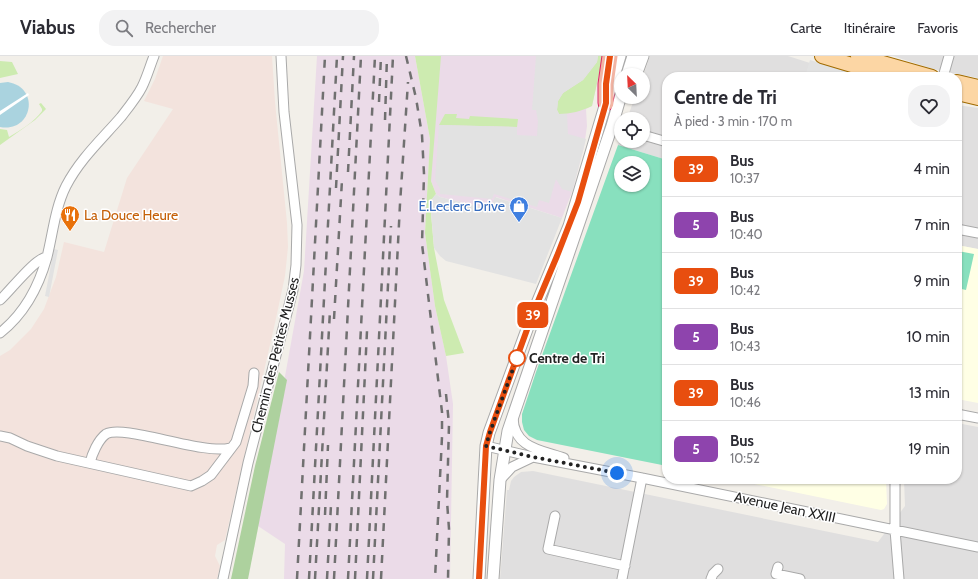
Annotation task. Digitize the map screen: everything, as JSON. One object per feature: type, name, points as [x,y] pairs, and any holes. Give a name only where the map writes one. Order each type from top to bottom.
[{"type":"highway","points":[[606,103],[606,84],[610,56]]},
{"type":"main road","points":[[822,56],[875,72]]},
{"type":"main road","points":[[858,56],[914,72]]},
{"type":"main road","points":[[962,83],[978,87]]},
{"type":"main road","points":[[962,94],[978,98]]},
{"type":"street","points":[[0,333],[21,311],[33,294],[47,257],[60,199],[69,181],[87,154],[121,116],[141,88],[154,56]]},
{"type":"street","name":"Chemin des Petites Musses","points":[[224,579],[248,463],[291,298],[296,265],[296,210],[284,112],[281,56]]},
{"type":"street","points":[[479,579],[486,446],[511,372],[578,202],[620,56]]},
{"type":"street","points":[[629,68],[633,56]]},
{"type":"street","points":[[639,68],[643,56]]},
{"type":"street","points":[[944,72],[949,56]]},
{"type":"street","points":[[493,579],[500,480],[504,450],[512,415],[614,135]]},
{"type":"street","points":[[650,137],[662,141]]},
{"type":"street","points":[[962,230],[978,233]]},
{"type":"street","points":[[0,300],[18,282],[26,271],[42,258],[47,257]]},
{"type":"street","points":[[26,271],[34,271],[41,274]]},
{"type":"street","points":[[0,436],[10,438],[27,446],[57,456],[191,486],[211,475],[236,442],[253,386],[254,373]]},
{"type":"street","name":"Avenue Jean XXIII","points":[[512,415],[514,429],[524,443],[530,447],[591,468]]},
{"type":"street","points":[[962,415],[978,418]]},
{"type":"street","points":[[90,463],[94,451],[105,435],[113,432],[127,433],[186,445],[222,450],[230,448]]},
{"type":"street","name":"Avenue Jean XXIII","points":[[486,446],[533,457],[662,482]]},
{"type":"street","points":[[500,480],[512,467],[533,457]]},
{"type":"street","points":[[622,579],[642,478]]},
{"type":"street","name":"Avenue Jean XXIII","points":[[671,484],[978,547]]},
{"type":"street","points":[[895,484],[895,530],[899,579]]},
{"type":"street","points":[[555,516],[548,549],[625,566]]},
{"type":"street","points":[[778,567],[776,574],[800,579]]},
{"type":"street","points":[[711,579],[713,574],[718,569]]},
{"type":"shaded area","points":[[163,56],[272,56],[287,223],[288,247],[285,276],[225,540],[217,545],[215,556],[220,566],[217,579],[0,579],[0,356],[10,350],[31,329],[44,309],[56,277],[64,242],[104,252],[127,178],[173,109],[144,101],[155,79]]},
{"type":"shaded area","points":[[317,56],[415,56],[430,139],[425,233],[435,306],[446,356],[453,404],[450,579],[284,579],[285,544],[258,526],[304,271]]},
{"type":"shaded area","points":[[430,56],[603,56],[592,106],[586,109],[587,126],[584,147],[572,192],[562,218],[496,197],[490,209],[440,197],[436,194],[431,181]]},
{"type":"shaded area","points":[[536,56],[598,56],[597,62],[583,80],[563,93],[558,101],[557,110],[559,114],[567,114],[568,134],[586,139],[572,192],[562,189],[556,179],[549,203],[539,200],[537,207],[494,194],[492,199],[440,194],[440,189],[435,180],[439,125],[517,127],[517,135],[537,136],[538,121],[536,110],[532,110]]},
{"type":"shaded area","points":[[650,56],[788,56],[838,72],[662,72],[662,158],[628,148],[650,148],[650,112],[630,112],[632,104],[650,104],[650,68],[646,68]]},
{"type":"shaded area","points":[[893,56],[978,56],[978,78],[962,75],[962,72],[948,72],[933,69]]},
{"type":"shaded area","points":[[810,60],[849,72],[806,72]]},
{"type":"shaded area","points":[[962,106],[978,108],[978,249],[962,246]]},
{"type":"shaded area","points":[[436,194],[440,197],[490,209],[495,197],[562,218],[536,284],[446,261],[440,256],[434,248],[430,201]]},
{"type":"shaded area","points":[[962,246],[978,249],[978,403],[962,400]]},
{"type":"shaded area","points":[[54,249],[58,250],[49,297],[45,296]]},
{"type":"shaded area","points":[[962,424],[978,427],[978,579],[500,579],[507,490],[509,490],[511,481],[514,477],[521,472],[533,471],[878,542],[905,506],[904,484],[962,484]]},
{"type":"shaded area","points":[[754,484],[886,484],[887,504],[884,509],[881,510]]},
{"type":"green space","points":[[415,56],[441,56],[431,181],[436,194],[430,202],[434,248],[444,300],[464,353],[446,356],[435,306],[425,233],[430,139]]},
{"type":"green space","points":[[598,56],[603,56],[592,106],[576,112],[559,114],[557,110],[558,101],[563,93],[583,80],[597,62]]},
{"type":"green space","points":[[0,61],[12,62],[18,74],[0,78]]},
{"type":"green space","points":[[41,103],[46,109],[35,120],[0,145],[0,129],[7,130],[9,137],[18,132],[39,115],[42,111],[39,104]]},
{"type":"green space","points":[[445,114],[457,114],[456,118],[469,119],[470,116],[518,119],[517,127],[439,125]]},
{"type":"green space","points":[[617,148],[628,148],[662,158],[662,465],[537,440],[529,436],[524,430],[522,414],[536,372],[614,156],[614,192],[650,192],[650,156],[614,156]]},
{"type":"green space","points":[[962,252],[974,254],[966,290],[962,289]]},
{"type":"green space","points":[[279,372],[287,380],[248,579],[231,579],[255,466]]},
{"type":"water","points":[[8,82],[18,86],[25,92],[28,100],[28,109],[25,117],[19,123],[11,127],[0,127],[0,83]]},
{"type":"pier","points":[[28,93],[29,95],[0,115],[0,111]]},
{"type":"railway","points":[[297,579],[325,56]]},
{"type":"railway","points":[[309,579],[337,56]]},
{"type":"railway","points":[[336,188],[343,56]]},
{"type":"railway","points":[[348,172],[354,56]]},
{"type":"railway","points":[[334,579],[361,56]]},
{"type":"railway","points":[[348,579],[375,56]]},
{"type":"railway","points":[[379,102],[381,56]]},
{"type":"railway","points":[[385,120],[387,56]]},
{"type":"railway","points":[[367,579],[393,56]]},
{"type":"railway","points":[[406,56],[416,98],[422,135],[424,174],[422,244],[442,412],[435,579]]},
{"type":"railway","points":[[381,579],[400,204],[408,82]]},
{"type":"railway","points":[[334,319],[342,180]]},
{"type":"railway","points":[[373,579],[391,226]]},
{"type":"railway","points":[[315,579],[330,311]]},
{"type":"railway","points":[[355,579],[367,331]]},
{"type":"railway","points":[[446,394],[449,424],[447,501],[449,529],[448,579]]},
{"type":"railway","points":[[325,515],[328,445]]},
{"type":"railway","points":[[327,579],[331,505]]},
{"type":"bus line","name":"39","points":[[479,579],[486,446],[508,379],[578,202],[606,103],[606,84],[610,56]]},
{"type":"place","name":"E.Leclerc Drive","points":[[519,223]]},
{"type":"place","name":"La Douce Heure","points":[[70,232]]},
{"type":"place","name":"Centre de Tri","points":[[517,358]]},
{"type":"route","points":[[517,358],[508,379],[486,446],[533,457],[617,473]]}]
